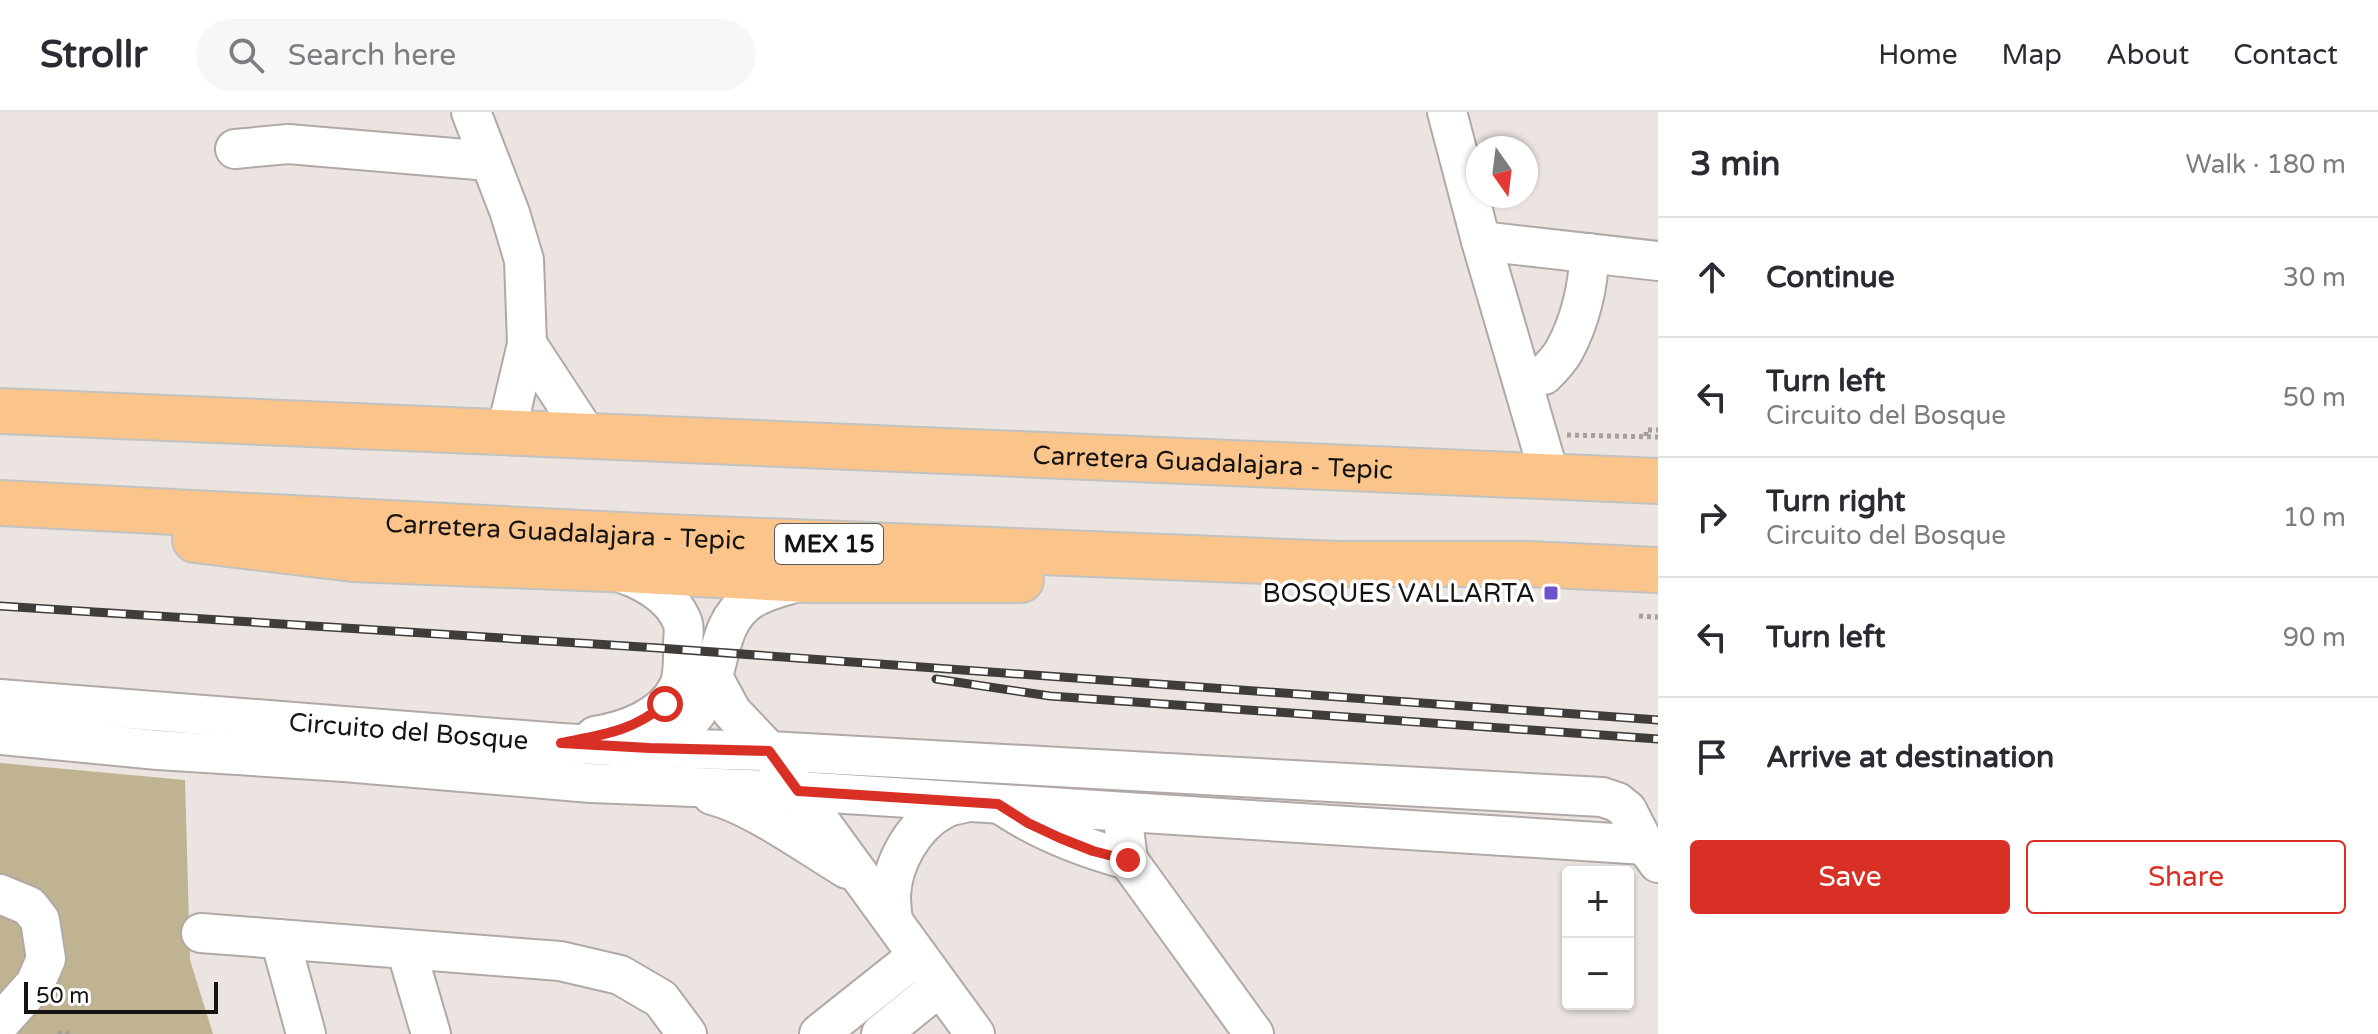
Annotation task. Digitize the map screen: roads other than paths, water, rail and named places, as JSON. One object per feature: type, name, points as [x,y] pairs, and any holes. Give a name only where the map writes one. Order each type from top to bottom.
[{"type":"highway","name":"Carretera Guadalajara - Tepic","points":[[0,411],[1658,481]]},
{"type":"highway","points":[[1574,477],[1635,460],[1652,445]]},
{"type":"highway","name":"Carretera Guadalajara - Tepic","points":[[0,504],[640,536],[1340,564],[1529,564],[1658,570]]},
{"type":"highway","points":[[0,504],[145,534],[353,559],[805,580],[1157,579],[1340,564]]},
{"type":"highway","points":[[1613,568],[1648,599]]},
{"type":"street","points":[[471,112],[510,213],[524,260],[527,344],[506,433]]},
{"type":"street","points":[[1447,112],[1544,375],[1548,431]]},
{"type":"street","points":[[235,149],[288,144],[489,161]]},
{"type":"street","points":[[1494,242],[1658,261]]},
{"type":"street","points":[[1494,242],[1548,431],[1574,477]]},
{"type":"street","points":[[1544,375],[1563,353],[1575,329],[1589,272],[1589,253]]},
{"type":"street","points":[[527,344],[588,437]]},
{"type":"street","points":[[1496,474],[1548,431]]},
{"type":"street","points":[[561,743],[616,732],[647,719],[678,688],[683,666],[683,622],[666,599],[648,585],[608,569]]},
{"type":"street","points":[[524,777],[590,768],[649,748],[674,735],[689,723],[705,699],[733,617],[748,601],[805,580]]},
{"type":"street","points":[[713,677],[732,712],[769,751],[975,1034]]},
{"type":"street","name":"Circuito del Bosque","points":[[0,699],[561,743],[769,751],[1602,797],[1617,802],[1627,810],[1652,854]]},
{"type":"street","name":"Circuito del Bosque","points":[[0,735],[524,777],[1122,812],[1652,854]]},
{"type":"street","points":[[675,786],[721,798],[757,815],[863,879]]},
{"type":"street","points":[[893,921],[891,895],[895,869],[907,845],[923,824],[944,809],[984,803],[1060,838],[1128,860]]},
{"type":"street","points":[[1122,812],[1128,860],[1254,1034]]},
{"type":"street","points":[[0,894],[29,906],[40,920],[46,959],[35,984],[0,1023]]},
{"type":"street","points":[[201,933],[560,961],[620,975],[661,999],[687,1034]]},
{"type":"street","points":[[280,939],[306,1034]]},
{"type":"street","points":[[406,949],[431,1034]]},
{"type":"street","points":[[819,1034],[917,956]]},
{"type":"street","points":[[881,1034],[939,987]]},
{"type":"railway","points":[[0,606],[658,648],[1658,720]]},
{"type":"railway","points":[[936,679],[1050,696],[1658,739]]},
{"type":"place","name":"BOSQUES VALLARTA","points":[[1551,593]]}]
